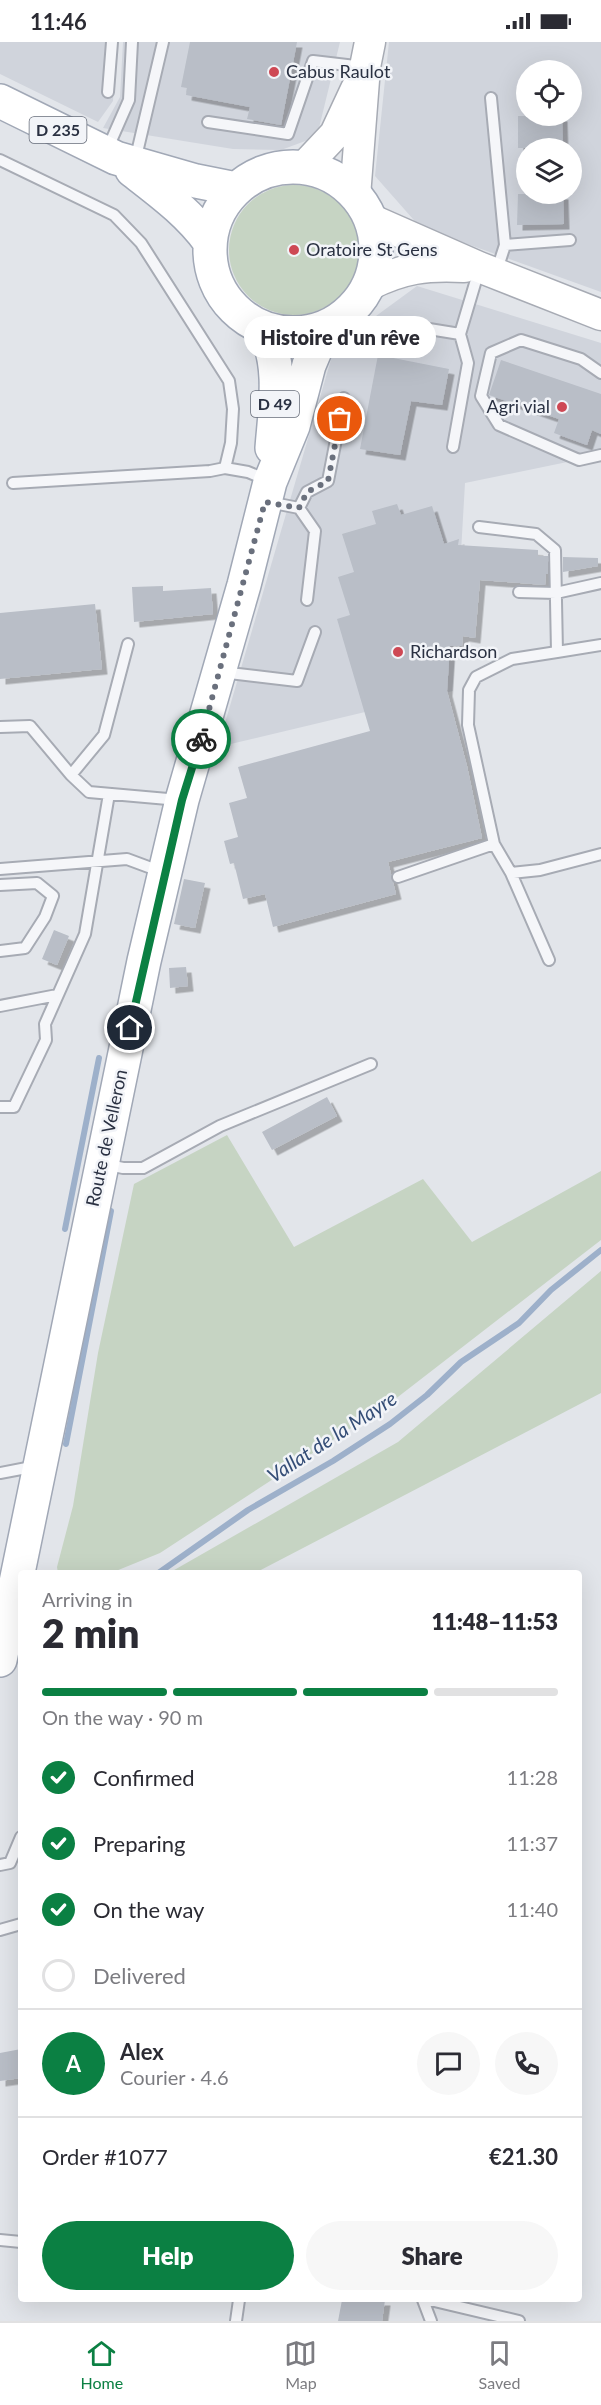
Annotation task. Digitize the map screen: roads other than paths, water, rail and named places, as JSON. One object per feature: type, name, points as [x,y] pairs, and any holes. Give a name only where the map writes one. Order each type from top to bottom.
[{"type":"main road","points":[[303,168],[335,134],[367,54]]},
{"type":"main road","points":[[363,208],[367,54]]},
{"type":"main road","name":"D 235","points":[[0,101],[119,158],[196,181],[236,189]]},
{"type":"main road","name":"D 235","points":[[119,158],[176,203],[197,224],[209,241]]},
{"type":"main road","points":[[279,168],[303,168],[322,173],[340,182],[363,208],[375,236],[376,252],[369,285],[358,303],[343,317],[325,327],[305,333],[285,334],[264,329],[245,319],[228,304],[216,285],[210,263],[209,241],[214,222],[223,204],[236,189],[256,176],[279,168]]},
{"type":"main road","points":[[363,208],[488,270],[601,315]]},
{"type":"main road","points":[[369,285],[390,274],[429,265],[488,270]]},
{"type":"main road","name":"Route de Velleron","points":[[18,1570],[144,961],[182,800],[204,730],[267,492],[293,426],[309,365],[325,327]]},
{"type":"main road","name":"Route de Velleron","points":[[264,329],[272,343],[276,390],[267,492]]},
{"type":"main road","name":"Route de Velleron","points":[[0,1660],[18,1572]]},
{"type":"lane","points":[[108,92],[112,42]]},
{"type":"lane","points":[[119,158],[129,100],[132,42]]},
{"type":"lane","points":[[119,158],[163,42]]},
{"type":"lane","points":[[208,122],[288,134],[313,61],[367,54]]},
{"type":"lane","points":[[453,447],[468,363],[460,334],[488,270],[505,245],[491,98]]},
{"type":"lane","points":[[0,160],[114,214],[141,243],[229,381],[233,409],[231,443],[225,468]]},
{"type":"lane","points":[[505,245],[570,240]]},
{"type":"lane","points":[[392,323],[460,334]]},
{"type":"lane","points":[[601,372],[581,359],[521,339],[491,353],[481,396],[499,425],[579,460],[601,455]]},
{"type":"lane","points":[[299,508],[307,492],[328,481],[344,398]]},
{"type":"lane","points":[[13,483],[210,471],[225,468],[248,472],[267,492],[299,508],[315,531],[307,600]]},
{"type":"lane","points":[[479,527],[536,534],[555,550],[557,652]]},
{"type":"lane","points":[[519,592],[556,593],[601,583]]},
{"type":"lane","points":[[219,672],[297,681],[315,632]]},
{"type":"lane","points":[[71,775],[104,735],[128,644]]},
{"type":"lane","points":[[549,960],[511,873],[494,844],[468,725],[469,690],[476,677],[512,659],[601,645]]},
{"type":"lane","points":[[0,727],[30,726],[71,775],[89,792],[182,800]]},
{"type":"lane","points":[[0,1107],[14,1107],[46,1040],[45,1024],[85,934],[109,794]]},
{"type":"lane","points":[[398,878],[494,844]]},
{"type":"lane","points":[[511,873],[540,870],[601,854]]},
{"type":"lane","points":[[0,869],[127,859],[165,873]]},
{"type":"lane","points":[[0,885],[37,884],[53,896],[45,917],[25,948],[0,951]]},
{"type":"lane","points":[[0,1006],[57,995]]},
{"type":"lane","points":[[101,1164],[123,1168],[143,1168],[220,1126],[371,1064]]},
{"type":"lane","points":[[0,1473],[40,1465]]},
{"type":"lane","points":[[0,1865],[9,1863],[18,1844]]},
{"type":"lane","points":[[0,1930],[18,1925]]},
{"type":"lane","points":[[0,2240],[18,2242]]},
{"type":"lane","points":[[236,2321],[239,2302]]},
{"type":"lane","points":[[424,2302],[431,2321]]},
{"type":"lane","points":[[438,2302],[519,2321]]},
{"type":"waterway","points":[[65,1229],[99,1058]]},
{"type":"waterway","points":[[66,1444],[111,1211]]},
{"type":"waterway","name":"Vallat de la Mayre","points":[[163,1570],[248,1510],[333,1461],[390,1424],[427,1395],[461,1362],[519,1323],[551,1290],[601,1250]]},
{"type":"place","name":"Cabus Raulot","points":[[274,72]]},
{"type":"place","name":"Oratoire St Gens","points":[[294,250]]},
{"type":"place","name":"Agri vial","points":[[562,407]]},
{"type":"place","name":"Histoire d'un rêve","points":[[340,419]]},
{"type":"place","name":"Richardson","points":[[398,652]]}]
